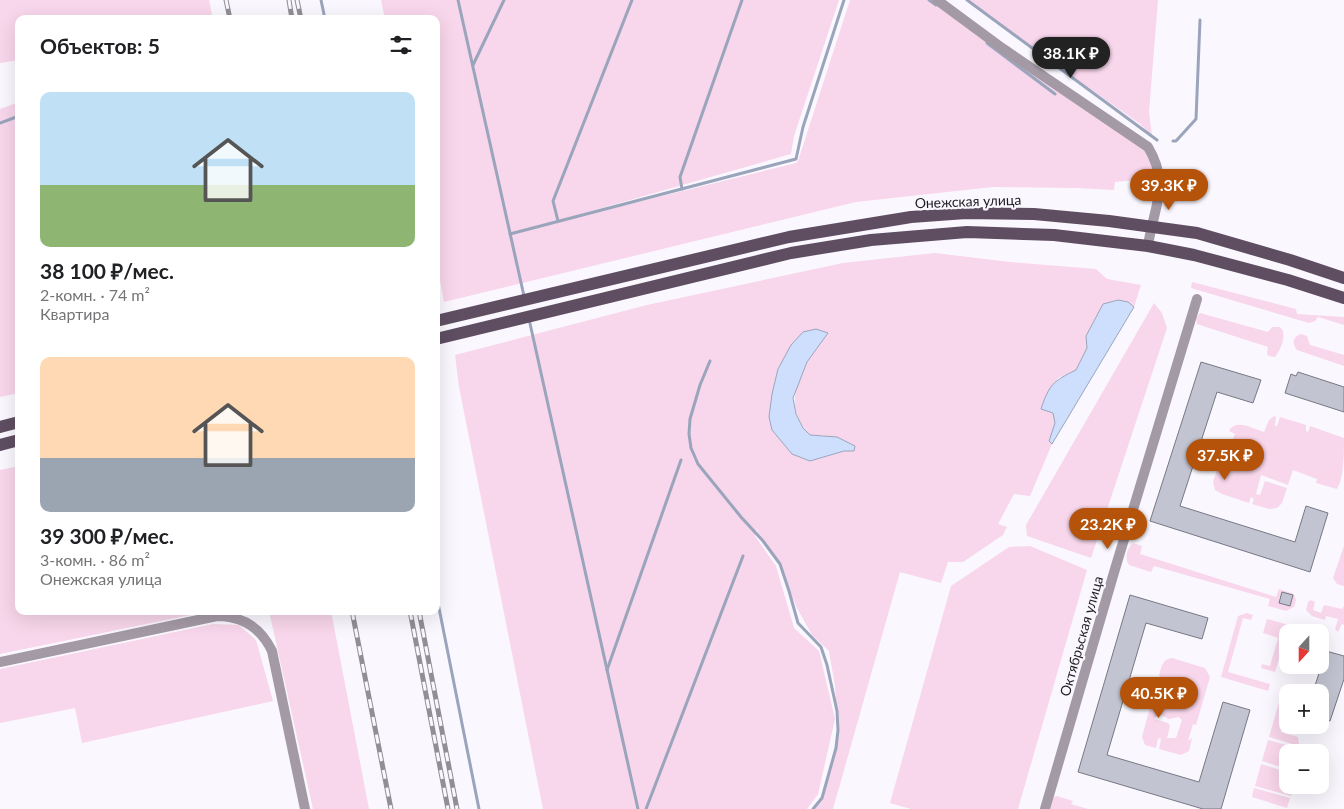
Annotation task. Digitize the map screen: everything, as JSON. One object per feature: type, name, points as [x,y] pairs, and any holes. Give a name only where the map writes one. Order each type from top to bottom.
[{"type":"main road","name":"Онежская улица","points":[[440,320],[789,237],[911,217],[966,213],[1034,214],[1150,226],[1196,233],[1290,260],[1344,278]]},
{"type":"main road","points":[[440,338],[791,253],[871,240],[967,232],[1054,235],[1148,246],[1194,255],[1288,280],[1344,298]]},
{"type":"main road","points":[[0,427],[15,423]]},
{"type":"main road","points":[[0,445],[15,441]]},
{"type":"street","points":[[937,0],[1002,48],[1148,147],[1154,157],[1160,188],[1156,212],[1150,226],[1148,246]]},
{"type":"street","name":"Октябрьская улица","points":[[1045,809],[1197,299]]},
{"type":"street","points":[[0,662],[217,616],[238,618],[256,628],[266,639],[272,651],[304,809]]},
{"type":"shaded area","points":[[0,0],[209,0],[212,15],[15,15],[15,61],[0,63]]},
{"type":"shaded area","points":[[381,0],[839,0],[794,136],[791,154],[532,228],[796,163],[850,0],[931,0],[1149,152],[1156,178],[1115,182],[1114,190],[993,187],[856,202],[444,302],[440,280],[440,15],[384,15]]},
{"type":"shaded area","points":[[965,0],[1158,0],[1149,112],[1152,136],[1140,124]]},
{"type":"shaded area","points":[[15,103],[15,394],[0,397],[0,109]]},
{"type":"shaded area","points":[[935,253],[1010,262],[1096,269],[1107,279],[1141,285],[1134,307],[1128,302],[1086,336],[1087,348],[1076,370],[1058,378],[1041,409],[1053,412],[1056,423],[1049,440],[1052,444],[1030,496],[1014,494],[998,524],[1007,527],[1003,535],[963,562],[948,562],[941,583],[900,572],[833,809],[813,809],[822,798],[836,748],[838,730],[835,686],[829,651],[812,635],[797,608],[777,560],[757,534],[758,527],[755,536],[776,566],[794,628],[819,651],[835,719],[818,794],[807,809],[543,809],[459,387],[455,355],[647,305],[843,263]],"holes":[[[803,332],[827,333],[803,369],[795,396],[796,410],[800,423],[810,435],[823,435],[844,451],[810,461],[792,453],[772,430],[769,417],[778,369],[791,345]]]},
{"type":"shaded area","points":[[1192,282],[1296,309],[1297,314],[1344,317],[1344,325],[1318,317],[1315,321],[1309,323],[1191,288]]},
{"type":"shaded area","points":[[1154,303],[1162,313],[1167,328],[1091,558],[1027,536],[1026,525]]},
{"type":"shaded area","points":[[1200,313],[1268,332],[1272,327],[1279,327],[1283,332],[1281,347],[1275,357],[1269,356],[1267,354],[1268,347],[1197,324],[1196,318]]},
{"type":"shaded area","points":[[1301,334],[1307,336],[1310,345],[1344,355],[1344,366],[1297,350],[1294,341]]},
{"type":"shaded area","points":[[1274,416],[1276,417],[1275,426],[1277,426],[1280,417],[1306,425],[1306,431],[1308,432],[1310,426],[1344,438],[1344,458],[1337,489],[1316,483],[1317,479],[1293,470],[1288,485],[1261,475],[1256,494],[1260,495],[1265,481],[1287,488],[1282,503],[1277,508],[1269,509],[1252,504],[1254,499],[1251,497],[1249,503],[1215,490],[1213,482],[1222,454],[1227,456],[1228,453],[1230,454],[1232,447],[1230,446],[1235,434],[1229,431],[1232,427],[1240,425],[1264,432],[1269,420]]},
{"type":"shaded area","points":[[15,467],[15,615],[190,615],[0,654],[0,470]]},
{"type":"shaded area","points":[[1133,543],[1142,546],[1140,554],[1276,597],[1279,589],[1294,594],[1296,600],[1294,607],[1286,611],[1268,606],[1270,599],[1154,566],[1151,572],[1129,565],[1127,553]]},
{"type":"shaded area","points":[[1030,546],[1087,570],[1018,809],[911,809],[890,803],[951,586],[1009,547]]},
{"type":"shaded area","points":[[1344,546],[1344,586],[1337,584],[1333,578]]},
{"type":"shaded area","points":[[1311,600],[1315,602],[1313,610],[1321,613],[1324,605],[1342,609],[1344,606],[1344,625],[1342,624],[1338,632],[1335,629],[1338,619],[1326,616],[1325,620],[1312,616],[1306,610],[1308,602]]},
{"type":"shaded area","points":[[1247,613],[1253,615],[1251,620],[1243,618],[1228,672],[1270,684],[1268,691],[1221,677],[1238,616]]},
{"type":"shaded area","points":[[270,615],[332,615],[369,809],[313,809]]},
{"type":"shaded area","points":[[1267,619],[1285,624],[1279,624],[1279,659],[1275,672],[1261,668],[1262,664],[1270,666],[1278,638],[1263,633]]},
{"type":"shaded area","points":[[213,624],[239,625],[256,640],[273,701],[82,743],[75,708],[0,723],[0,669]]},
{"type":"shaded area","points":[[1172,658],[1205,668],[1210,677],[1196,725],[1193,724],[1188,741],[1192,738],[1189,751],[1181,755],[1159,749],[1161,739],[1158,738],[1156,748],[1145,745],[1142,737],[1151,703],[1156,704],[1156,701],[1152,700],[1158,678],[1164,679],[1159,676],[1161,667]],"holes":[[[1159,714],[1169,719],[1179,717],[1182,720],[1176,738],[1167,738],[1170,726],[1168,723],[1154,719]]]},
{"type":"shaded area","points":[[1279,702],[1279,734],[1298,737],[1299,744],[1269,737]]},
{"type":"shaded area","points":[[1268,740],[1282,744],[1279,744],[1279,766],[1262,761]]},
{"type":"shaded area","points":[[1261,764],[1279,770],[1279,793],[1255,786]]},
{"type":"shaded area","points":[[1254,788],[1290,798],[1287,808],[1252,797]]},
{"type":"shaded area","points":[[1057,796],[1073,801],[1071,804],[1088,809],[1050,809],[1054,797]]},
{"type":"water","points":[[1118,300],[1128,302],[1134,307],[1052,444],[1049,441],[1055,423],[1053,413],[1041,409],[1047,394],[1057,381],[1076,370],[1087,348],[1086,336],[1103,304]]},
{"type":"water","points":[[816,329],[828,333],[807,362],[793,398],[796,414],[803,428],[810,435],[837,437],[855,446],[854,451],[844,451],[810,461],[792,454],[772,430],[769,417],[778,369],[791,345],[803,332]]},
{"type":"building","points":[[1201,362],[1261,380],[1253,403],[1217,392],[1180,506],[1295,542],[1306,506],[1328,513],[1310,572],[1150,521]]},
{"type":"building","points":[[1298,372],[1344,387],[1344,412],[1285,393],[1291,374],[1296,376]]},
{"type":"building","points":[[1282,592],[1293,595],[1290,606],[1279,603]]},
{"type":"building","points":[[1130,595],[1208,618],[1202,639],[1146,623],[1107,755],[1199,782],[1223,702],[1250,710],[1221,809],[1203,809],[1078,772]]},
{"type":"building","points":[[1329,652],[1344,656],[1344,679],[1330,721],[1329,684],[1316,684],[1319,674],[1329,674]]},
{"type":"waterway","points":[[321,0],[324,15]]},
{"type":"waterway","points":[[458,0],[524,296]]},
{"type":"waterway","points":[[473,65],[504,0]]},
{"type":"waterway","points":[[558,221],[553,201],[632,0]]},
{"type":"waterway","points":[[682,189],[680,177],[742,0]]},
{"type":"waterway","points":[[510,234],[796,159],[803,127],[844,0]]},
{"type":"waterway","points":[[929,0],[936,5]]},
{"type":"waterway","points":[[967,0],[1157,140]]},
{"type":"waterway","points":[[1173,141],[1176,141],[1196,119],[1200,20]]},
{"type":"waterway","points":[[987,43],[1055,94]]},
{"type":"waterway","points":[[0,123],[15,117]]},
{"type":"waterway","points":[[529,319],[638,809]]},
{"type":"waterway","points":[[710,361],[700,385],[690,419],[689,434],[691,448],[698,464],[780,564],[798,623],[821,647],[827,665],[837,711],[838,730],[836,748],[822,798],[813,809]]},
{"type":"waterway","points":[[607,670],[681,460]]},
{"type":"waterway","points":[[646,809],[743,556]]},
{"type":"waterway","points":[[440,613],[479,809]]},
{"type":"railway","points":[[226,0],[229,15]]},
{"type":"railway","points":[[289,0],[291,15]]},
{"type":"railway","points":[[297,0],[300,15]]},
{"type":"railway","points":[[353,615],[391,809]]},
{"type":"railway","points":[[411,615],[448,809]]},
{"type":"railway","points":[[420,615],[457,809]]}]
